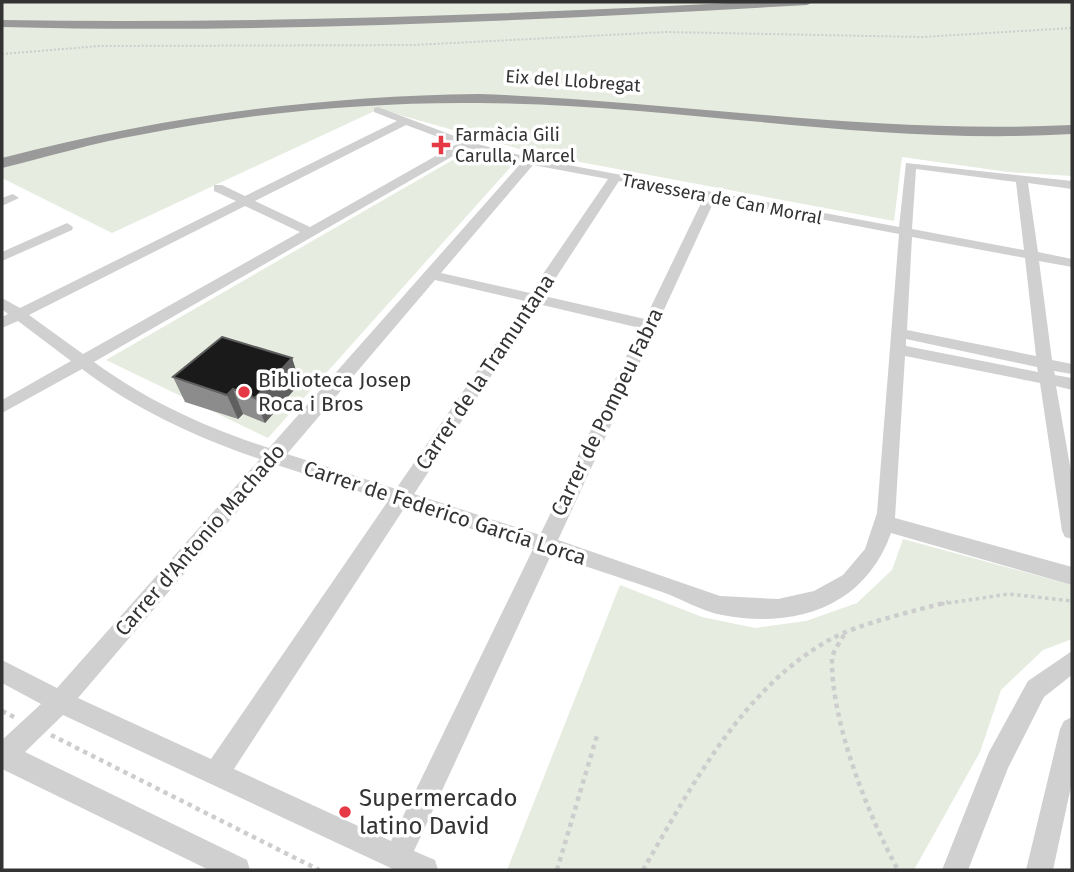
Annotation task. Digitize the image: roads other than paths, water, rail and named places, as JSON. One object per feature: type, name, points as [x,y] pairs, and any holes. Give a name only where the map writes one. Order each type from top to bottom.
[{"type":"highway","points":[[2,12],[305,18],[490,13],[697,2]]},
{"type":"highway","points":[[2,24],[149,26],[450,21],[807,2]]},
{"type":"highway","name":"Eix del Llobregat","points":[[2,163],[74,144],[205,119],[297,107],[447,98],[604,105],[914,132],[981,134],[1072,127]]},
{"type":"street","name":"Travessera de Can Morral","points":[[378,110],[466,144],[530,161],[1072,263]]},
{"type":"street","points":[[10,319],[405,121]]},
{"type":"street","points":[[2,407],[466,144]]},
{"type":"street","name":"Carrer d'Antonio Machado","points":[[2,755],[60,702],[429,274],[530,161]]},
{"type":"street","name":"Carrer de Federico García Lorca","points":[[2,302],[10,319],[162,412],[226,441],[669,585],[717,604],[767,610],[831,596],[863,569],[879,539],[884,523],[899,350],[910,164],[1022,181]]},
{"type":"street","name":"Carrer de la Tramuntana","points":[[215,775],[615,178]]},
{"type":"street","points":[[1072,185],[1022,181],[1047,371],[1072,531]]},
{"type":"street","points":[[218,188],[310,232]]},
{"type":"street","name":"Carrer de Pompeu Fabra","points":[[398,856],[710,197]]},
{"type":"street","points":[[2,257],[68,227]]},
{"type":"street","points":[[429,274],[649,325]]},
{"type":"street","points":[[900,333],[1047,371],[1072,384]]},
{"type":"street","points":[[899,350],[1047,371],[1072,369]]},
{"type":"street","points":[[884,523],[1072,576]]},
{"type":"street","points":[[955,870],[998,761],[1036,689],[1072,661]]},
{"type":"street","points":[[2,671],[60,702],[215,775],[425,870]]},
{"type":"street","points":[[1040,870],[1072,729]]},
{"type":"street","points":[[2,755],[237,870]]},
{"type":"place","name":"Farmàcia Gili Carulla, Marcel","points":[[441,145]]},
{"type":"place","name":"Biblioteca Josep Roca i Bros","points":[[244,392]]},
{"type":"place","name":"Supermercado latino David","points":[[345,812]]}]
